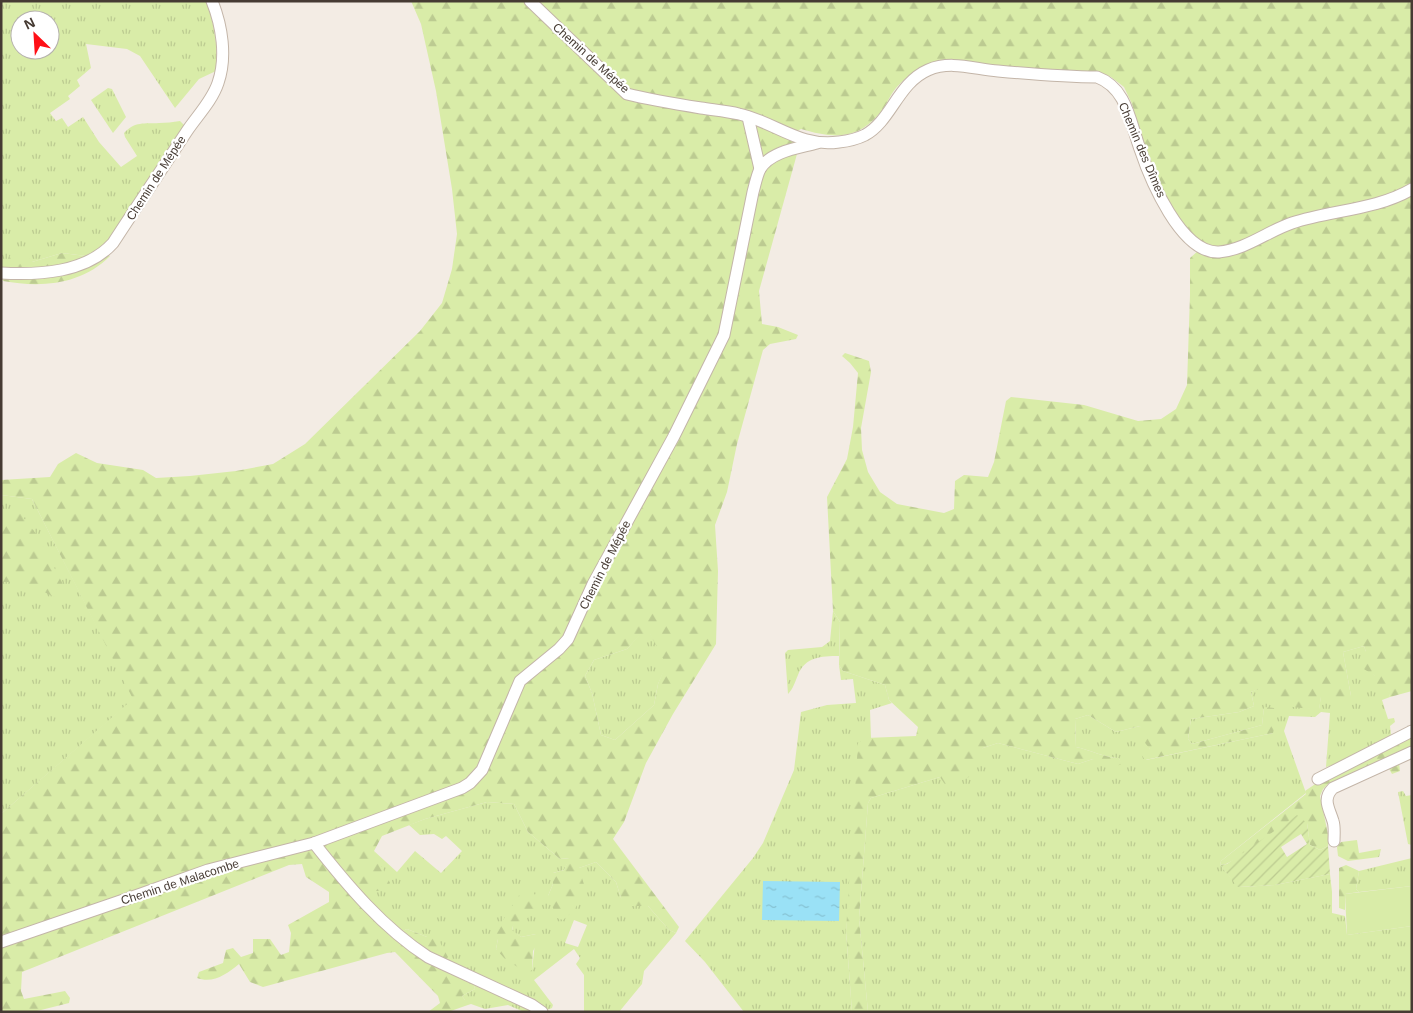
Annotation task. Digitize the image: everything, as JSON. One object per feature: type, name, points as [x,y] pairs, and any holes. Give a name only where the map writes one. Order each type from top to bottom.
[{"type":"street","name":"Chemin de Mépée","points":[[1,273],[20,274],[64,269],[93,260],[104,253],[113,243],[213,95],[218,84],[221,69],[222,37],[212,1]]},
{"type":"street","name":"Chemin de Mépée","points":[[530,1],[627,94],[646,99],[739,114],[797,138],[817,143]]},
{"type":"street","name":"Chemin des Dîmes","points":[[817,143],[838,143],[865,135],[874,128],[903,90],[919,76],[941,66],[962,65],[996,71],[1097,78],[1110,84],[1123,102],[1152,180],[1170,214],[1186,236],[1200,248],[1207,251],[1234,250],[1293,223],[1387,201],[1412,189]]},
{"type":"street","name":"Chemin de Mépée","points":[[314,843],[462,788],[470,783],[482,770],[520,682],[568,639],[593,584],[674,436],[724,335],[753,192],[760,169],[748,117]]},
{"type":"street","points":[[760,169],[776,155],[817,143]]},
{"type":"street","points":[[1318,779],[1412,731]]},
{"type":"street","points":[[1334,841],[1333,820],[1327,808],[1329,791],[1412,752]]},
{"type":"street","points":[[314,843],[354,892],[412,947],[428,957],[532,1005],[542,1012]]},
{"type":"street","name":"Chemin de Malacombe","points":[[1,942],[208,870],[314,843]]},
{"type":"green space","points":[[1,1],[206,1],[215,36],[217,53],[216,71],[199,79],[175,108],[140,56],[127,49],[86,44],[91,68],[77,80],[80,86],[68,96],[70,99],[50,113],[56,121],[62,118],[68,127],[83,117],[99,142],[121,167],[137,156],[125,137],[124,133],[128,129],[140,124],[180,121],[184,125],[105,245],[86,256],[62,253],[32,262],[1,268]]},
{"type":"green space","points":[[411,1],[1412,1],[1412,691],[1390,697],[1387,688],[1377,686],[1374,675],[1362,668],[1360,658],[1366,652],[1364,646],[1343,652],[1351,696],[1346,700],[1321,697],[1319,710],[1276,705],[1264,687],[1251,692],[1254,706],[1239,712],[1191,719],[1188,739],[1192,744],[1262,725],[1264,707],[1274,708],[1277,718],[1273,733],[1145,760],[1141,754],[1150,749],[1141,738],[1140,726],[1116,732],[1088,715],[1075,719],[1076,747],[1109,757],[1119,758],[1122,764],[1106,766],[1093,759],[1078,764],[998,743],[983,748],[969,777],[946,786],[940,777],[871,798],[868,803],[859,918],[868,1012],[852,1012],[846,931],[858,743],[866,738],[916,736],[918,727],[889,700],[885,685],[843,671],[839,665],[840,622],[833,611],[827,497],[847,459],[853,427],[858,373],[842,356],[845,353],[869,361],[871,372],[861,428],[862,450],[868,472],[880,492],[897,504],[944,513],[954,509],[955,481],[964,475],[988,477],[994,462],[1006,401],[1011,397],[1084,405],[1138,421],[1161,419],[1176,409],[1187,385],[1190,258],[1199,250],[1161,189],[1145,149],[1132,104],[1124,87],[1111,77],[1100,72],[924,66],[899,85],[881,111],[870,123],[861,129],[843,135],[823,134],[801,129],[797,131],[797,154],[759,291],[762,324],[778,327],[798,335],[796,339],[770,344],[763,350],[737,444],[727,492],[715,525],[718,571],[716,644],[673,714],[646,763],[624,822],[613,839],[679,927],[676,933],[669,930],[648,906],[627,906],[621,898],[616,882],[596,862],[579,868],[586,891],[574,910],[563,920],[557,918],[548,896],[553,884],[553,873],[564,870],[569,858],[560,859],[528,832],[514,804],[487,802],[425,819],[382,836],[374,851],[390,883],[384,891],[363,891],[362,906],[390,936],[407,929],[427,937],[437,937],[448,957],[445,961],[473,982],[475,989],[462,996],[465,1000],[465,1006],[448,1012],[428,1012],[440,1003],[438,996],[395,952],[263,987],[250,982],[239,964],[214,979],[203,980],[197,978],[199,972],[223,963],[226,950],[233,948],[241,957],[253,953],[253,939],[270,939],[281,955],[289,952],[291,933],[288,925],[329,902],[329,892],[306,877],[302,864],[289,865],[22,972],[21,991],[24,999],[65,991],[70,998],[69,1003],[33,1012],[1,1012],[1,814],[133,699],[32,499],[1,495],[1,480],[50,477],[58,464],[76,453],[97,463],[143,470],[156,478],[236,471],[273,464],[305,444],[420,331],[442,303],[452,269],[457,234],[452,189],[436,91],[421,24]],"holes":[[[641,634],[650,634],[666,664],[658,684],[654,705],[615,740],[601,735],[592,693],[585,676],[594,660],[627,649]]]},
{"type":"green space","points":[[108,88],[112,89],[126,117],[113,133],[91,100]]},
{"type":"green space","points":[[14,251],[26,255],[32,262],[62,253],[86,256],[98,251],[110,256],[99,266],[73,278],[60,282],[32,284],[3,281],[6,265]]},
{"type":"green space","points":[[1,495],[32,499],[134,699],[1,814]]},
{"type":"green space","points":[[19,512],[37,535],[67,592],[54,597],[25,582],[1,582],[1,513]]},
{"type":"green space","points":[[833,611],[840,622],[839,656],[820,657],[809,661],[801,669],[793,688],[788,694],[785,653],[788,650],[822,647],[830,641]]},
{"type":"green space","points":[[641,633],[650,633],[667,664],[658,684],[654,705],[615,740],[601,735],[592,693],[585,676],[594,660],[627,649]]},
{"type":"green space","points":[[1364,646],[1374,675],[1388,688],[1390,697],[1382,700],[1388,719],[1394,718],[1395,722],[1390,726],[1391,734],[1389,738],[1343,762],[1326,767],[1330,713],[1321,712],[1315,717],[1289,716],[1284,731],[1306,793],[1221,861],[1220,865],[1239,887],[1275,885],[1330,874],[1332,913],[1345,916],[1347,935],[1412,926],[1412,1012],[868,1012],[859,918],[868,803],[871,798],[940,777],[983,748],[998,743],[1078,764],[1093,759],[1121,764],[1119,758],[1109,757],[1076,747],[1075,719],[1088,715],[1116,732],[1140,726],[1150,749],[1146,760],[1273,733],[1264,708],[1262,725],[1192,744],[1188,739],[1191,719],[1239,712],[1254,706],[1251,692],[1264,686],[1307,708],[1319,709],[1321,696],[1351,696],[1343,652]]},
{"type":"green space","points":[[839,665],[843,671],[885,685],[889,700],[892,703],[870,710],[871,738],[866,738],[846,931],[852,1012],[744,1012],[705,962],[685,941],[753,858],[763,843],[794,770],[801,712],[827,705],[856,703],[853,679],[841,680]]},
{"type":"green space","points":[[1412,734],[1412,747],[1398,754],[1400,771],[1392,774],[1384,760],[1329,783],[1323,789],[1320,796],[1329,839],[1328,846],[1320,850],[1310,845],[1307,823],[1226,864],[1220,865],[1221,861],[1306,794],[1305,791],[1327,776]]},
{"type":"green space","points":[[1403,791],[1406,796],[1412,795],[1412,845],[1408,844],[1398,792]]},
{"type":"green space","points":[[487,802],[514,804],[528,832],[560,859],[570,858],[564,870],[553,873],[553,884],[548,896],[579,868],[596,862],[616,882],[621,898],[648,906],[669,930],[676,933],[644,971],[642,984],[619,1012],[584,1012],[584,975],[576,964],[580,958],[574,949],[534,980],[553,1005],[552,1008],[547,1010],[445,961],[427,937],[407,929],[400,932],[362,897],[363,891],[384,891],[374,851],[397,872],[415,851],[441,873],[462,851],[446,836],[442,839],[434,834],[420,835],[409,825]],"holes":[[[538,902],[513,926],[512,931],[521,937],[536,934],[532,970],[496,949],[498,939]],[[574,920],[587,925],[578,947],[565,943]]]},
{"type":"green space","points":[[1297,815],[1307,823],[1310,845],[1320,850],[1328,846],[1330,874],[1275,885],[1238,887],[1220,865],[1227,864]],"holes":[[[1301,834],[1307,844],[1287,857],[1281,847]]]},
{"type":"green space","points":[[1357,840],[1359,853],[1381,849],[1379,857],[1348,861],[1338,856],[1337,847],[1341,842]]},
{"type":"green space","points":[[1412,858],[1412,886],[1359,892],[1356,889],[1359,871]]},
{"type":"green space","points":[[1346,865],[1359,871],[1356,889],[1359,892],[1345,894],[1345,910],[1339,908],[1339,868]]},
{"type":"green space","points":[[1412,886],[1412,926],[1347,935],[1345,894]]},
{"type":"green space","points":[[531,888],[539,902],[523,924],[513,926],[512,930],[521,937],[536,934],[540,939],[533,951],[532,970],[527,973],[505,959],[496,949],[498,939],[493,936],[523,889]]},
{"type":"green space","points":[[473,982],[536,1012],[524,1012],[508,1005],[485,1009],[471,1004],[465,1006],[465,1000],[462,996],[475,989]]},
{"type":"water","points":[[763,881],[840,882],[839,921],[762,920]]}]
